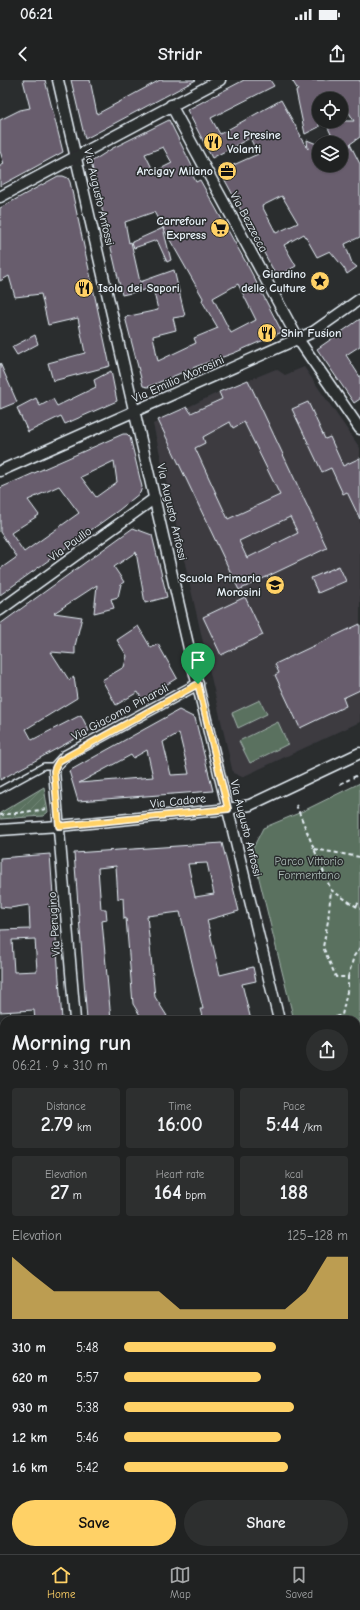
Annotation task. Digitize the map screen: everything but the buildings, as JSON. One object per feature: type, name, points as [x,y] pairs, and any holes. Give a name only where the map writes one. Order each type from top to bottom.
[{"type":"street","name":"Via Augusto Anfossi","points":[[58,80],[198,684],[278,1016]]},
{"type":"street","points":[[0,197],[220,80]]},
{"type":"street","name":"Via Bezzecca","points":[[172,105],[298,339],[357,417],[360,429]]},
{"type":"street","name":"Via Emilio Morosini","points":[[0,472],[313,332],[360,299]]},
{"type":"street","name":"Via Paullo","points":[[0,610],[155,498]]},
{"type":"street","name":"Via Giacomo Pinaroli","points":[[56,766],[65,756],[198,684]]},
{"type":"street","name":"Via Cadore","points":[[0,830],[59,826],[228,809],[250,805],[360,753]]},
{"type":"street","points":[[56,766],[54,771],[59,826]]},
{"type":"street","name":"Via Perugino","points":[[59,826],[74,1016]]},
{"type":"lane","points":[[0,790],[44,766],[56,766]]},
{"type":"path","points":[[340,784],[360,774]]},
{"type":"path","points":[[296,804],[331,890],[328,921],[323,947],[336,977],[348,977]]},
{"type":"path","points":[[0,815],[49,809]]},
{"type":"path","points":[[314,849],[360,857]]},
{"type":"path","points":[[331,890],[360,909]]},
{"type":"path","points":[[356,906],[360,901]]},
{"type":"path","points":[[335,1016],[342,1014],[348,987],[348,977],[354,956],[360,948]]},
{"type":"shaded area","name":"Scuola Primaria Morosini","points":[[304,367],[360,448],[360,722],[242,777],[233,773],[153,424],[219,392],[276,369],[285,375]]},
{"type":"green space","points":[[260,700],[267,714],[238,728],[232,713]]},
{"type":"green space","points":[[278,722],[288,744],[250,763],[239,741]]},
{"type":"green space","name":"Parco Vittorio Formentano","points":[[360,783],[360,1016],[293,1016],[252,850],[263,828],[299,813]]},
{"type":"green space","points":[[44,787],[48,812],[43,816],[0,819],[0,813]]},
{"type":"place","name":"Le Presine Volanti","points":[[213,142]]},
{"type":"place","name":"Arcigay Milano","points":[[227,171]]},
{"type":"place","name":"Carrefour Express","points":[[220,228]]},
{"type":"place","name":"Giardino delle Culture","points":[[320,281]]},
{"type":"place","name":"Isola dei Sapori","points":[[84,288]]},
{"type":"place","name":"Shin Fusion","points":[[267,333]]},
{"type":"place","name":"Scuola Primaria Morosini","points":[[275,585]]},
{"type":"route","points":[[198,684],[228,809],[59,826],[54,771],[59,761],[65,756],[198,684]]}]
